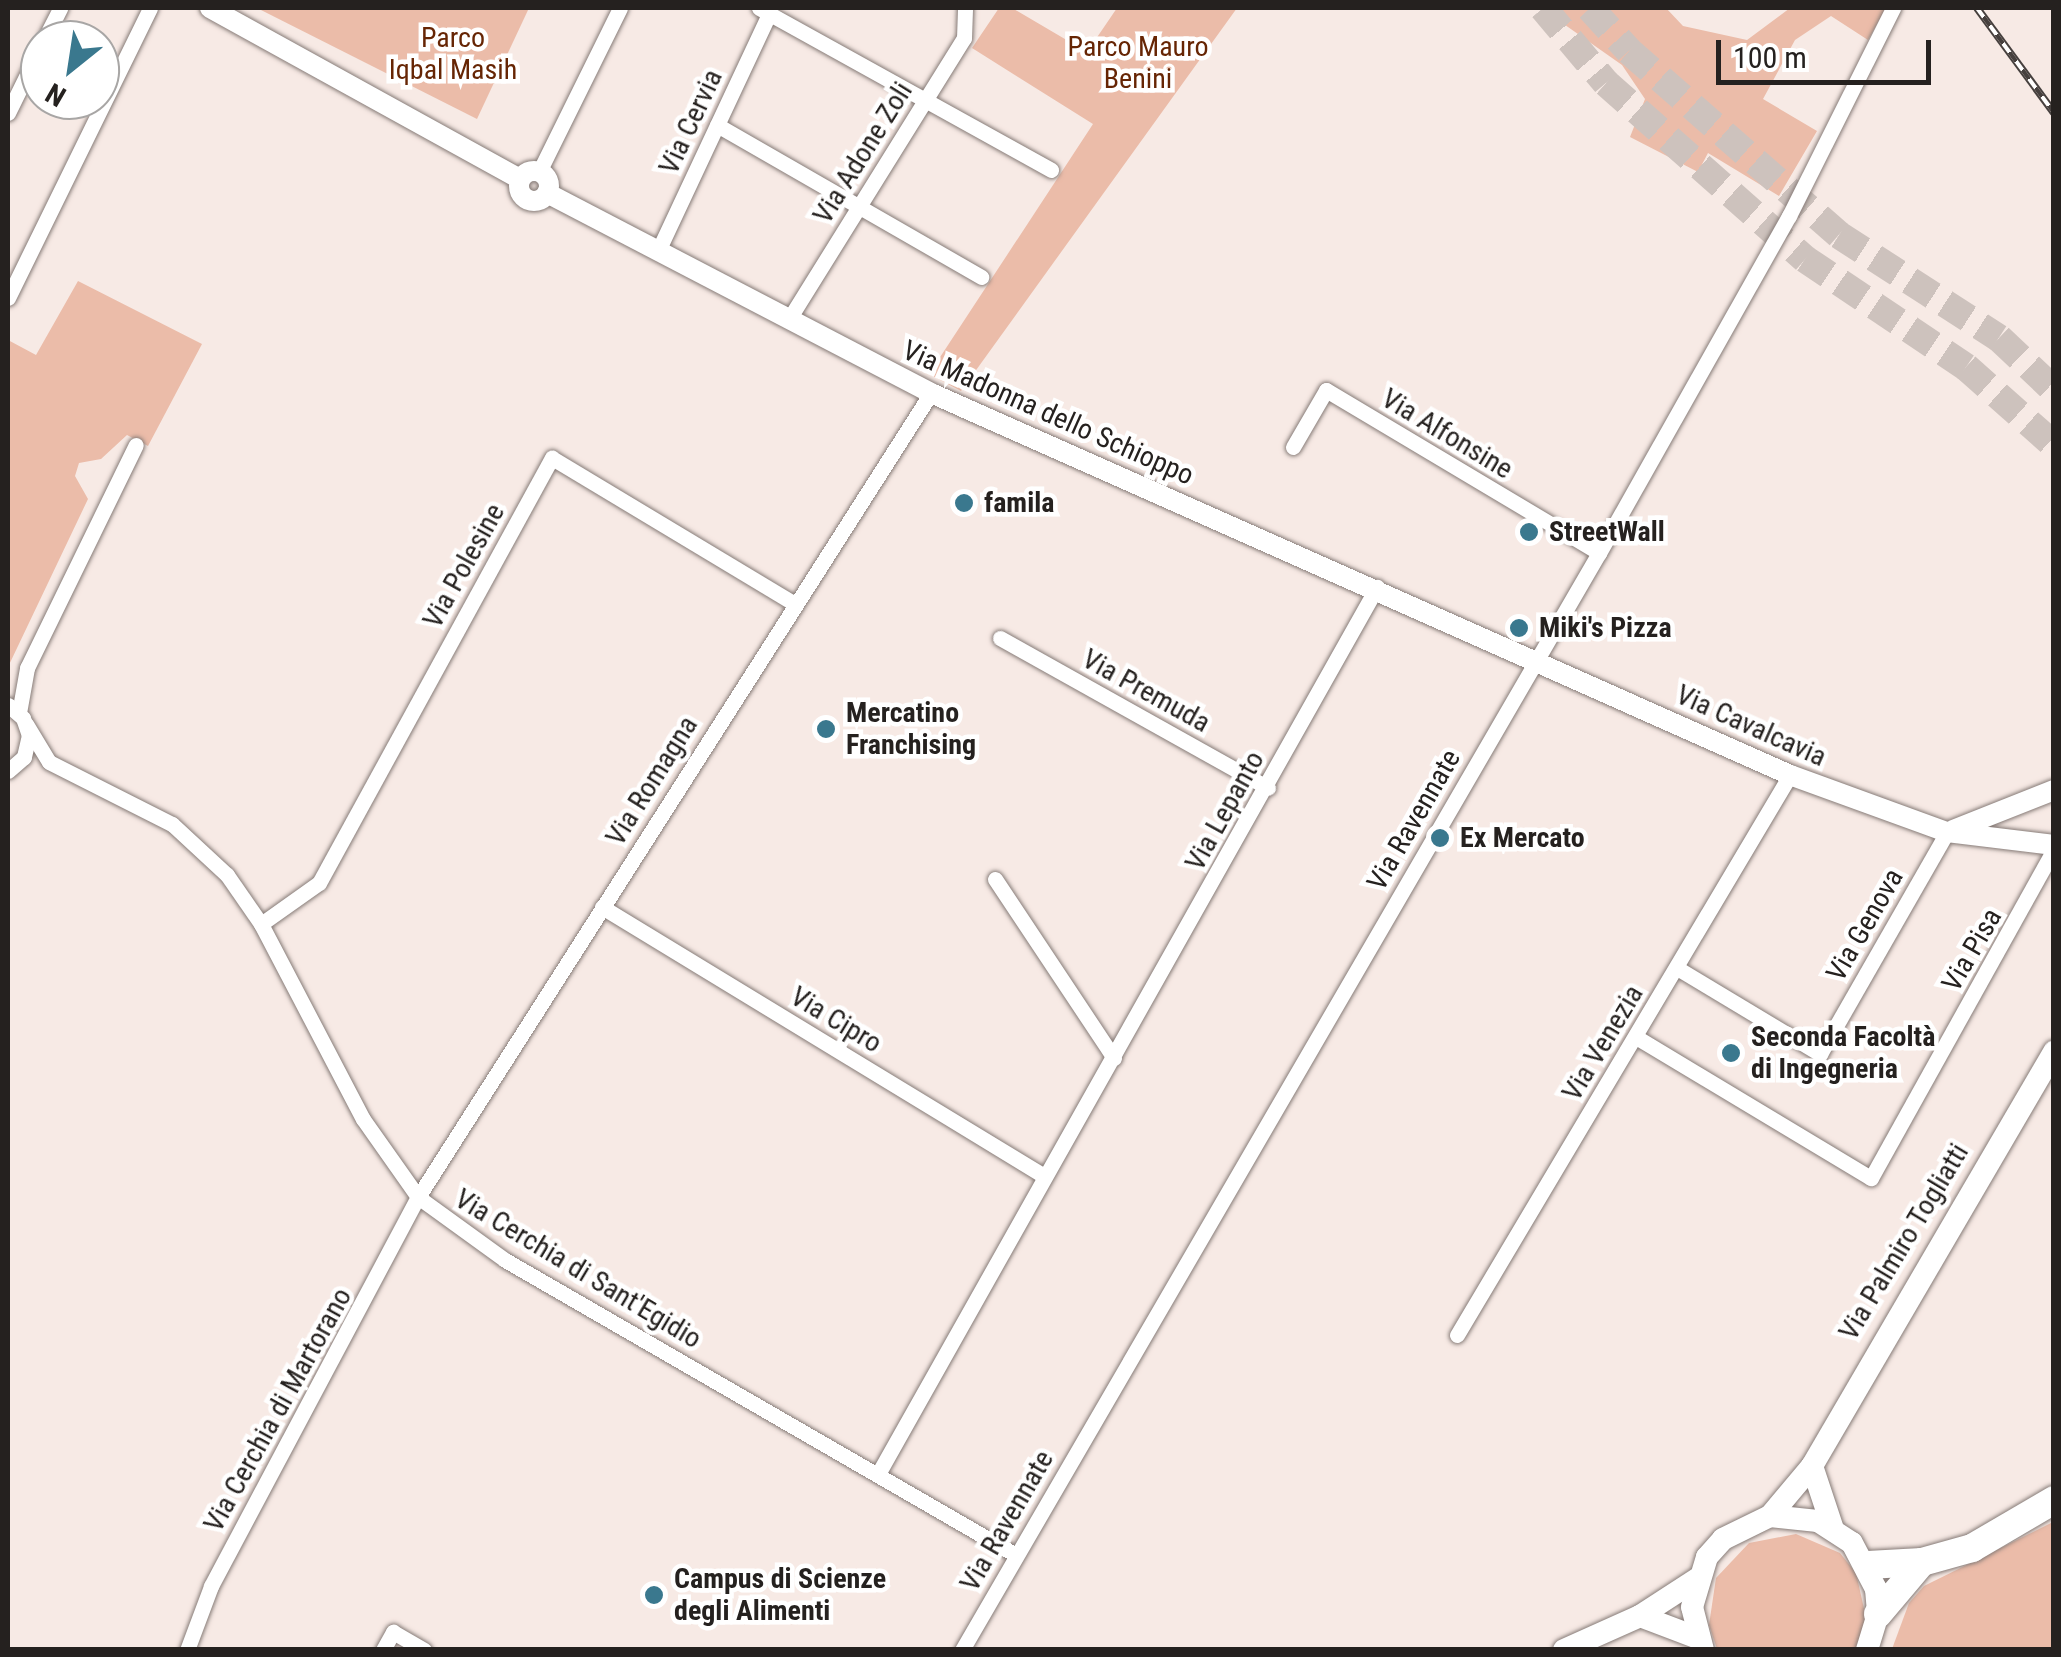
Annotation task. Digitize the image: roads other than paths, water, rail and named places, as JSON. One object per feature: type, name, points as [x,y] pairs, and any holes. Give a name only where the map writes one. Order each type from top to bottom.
[{"type":"highway","points":[[1868,1565],[1922,1562],[1972,1548],[2054,1500]]},
{"type":"highway","points":[[1878,1614],[1922,1562]]},
{"type":"main road","name":"Via Palmiro Togliatti","points":[[1770,1516],[1812,1466],[2054,1052]]},
{"type":"main road","points":[[1812,1466],[1833,1529]]},
{"type":"main road","points":[[1564,1650],[1640,1616],[1697,1579],[1723,1539],[1770,1516],[1801,1517],[1833,1529],[1868,1565],[1878,1614],[1867,1650]]},
{"type":"main road","points":[[1640,1616],[1700,1644],[1697,1579]]},
{"type":"street","points":[[8,298],[150,8]]},
{"type":"street","points":[[210,8],[530,175],[620,8]]},
{"type":"street","name":"Via Adone Zoli","points":[[789,319],[964,38],[965,8]]},
{"type":"street","name":"Via Ravennate","points":[[962,1650],[1599,553],[1789,216],[1893,8]]},
{"type":"street","points":[[764,11],[1051,170]]},
{"type":"street","name":"Via Cervia","points":[[658,251],[717,125],[764,11]]},
{"type":"street","points":[[8,113],[13,87]]},
{"type":"street","points":[[717,125],[982,277]]},
{"type":"street","name":"Via Madonna dello Schioppo","points":[[530,175],[526,198],[547,193],[931,392],[1537,658]]},
{"type":"street","name":"Via Alfonsine","points":[[1292,447],[1326,390],[1599,553]]},
{"type":"street","name":"Via Romagna","points":[[418,1197],[931,392]]},
{"type":"street","points":[[8,691],[27,668],[136,445]]},
{"type":"street","name":"Via Polesine","points":[[261,924],[319,883],[552,458],[794,602]]},
{"type":"street","name":"Via Lepanto","points":[[878,1474],[1268,788],[1377,588]]},
{"type":"street","name":"Via Premuda","points":[[1000,638],[1268,788]]},
{"type":"street","name":"Via Cavalcavia","points":[[1537,658],[1790,776],[1946,832],[2054,847]]},
{"type":"street","points":[[12,769],[28,747],[17,714],[27,668]]},
{"type":"street","points":[[12,769],[49,762],[17,714]]},
{"type":"street","name":"Via Cerchia di Sant'Egidio","points":[[49,762],[172,824],[202,846],[261,924],[363,1119],[418,1197],[505,1260],[1016,1554]]},
{"type":"street","name":"Via Venezia","points":[[1456,1335],[1790,776]]},
{"type":"street","points":[[1946,832],[2054,790]]},
{"type":"street","name":"Via Genova","points":[[1677,968],[1820,1054],[1946,832]]},
{"type":"street","name":"Via Pisa","points":[[1636,1037],[1871,1178],[2054,847]]},
{"type":"street","points":[[995,879],[1114,1058]]},
{"type":"street","name":"Via Cipro","points":[[602,907],[1044,1176]]},
{"type":"street","name":"Via Cerchia di Martorano","points":[[187,1650],[211,1586],[418,1197]]},
{"type":"street","points":[[383,1650],[394,1632],[424,1650]]},
{"type":"tunnel","points":[[1543,8],[1606,83],[1805,259],[1966,367],[2054,445]]},
{"type":"tunnel","points":[[1590,8],[1629,51],[1839,235],[1999,338],[2054,390]]},
{"type":"railway","points":[[1977,8],[2054,113]]},
{"type":"place","name":"famila","points":[[964,503]]},
{"type":"place","name":"StreetWall","points":[[1529,532]]},
{"type":"place","name":"Miki's Pizza","points":[[1519,628]]},
{"type":"place","name":"Mercatino Franchising","points":[[826,729]]},
{"type":"place","name":"Ex Mercato","points":[[1440,838]]},
{"type":"place","name":"Seconda Facoltà di Ingegneria","points":[[1731,1053]]},
{"type":"place","name":"Campus di Scienze degli Alimenti","points":[[654,1595]]},
{"type":"park label","name":"Parco Iqbal Masih","points":[[453,54]]},
{"type":"park label","name":"Parco Mauro Benini","points":[[1138,63]]}]
